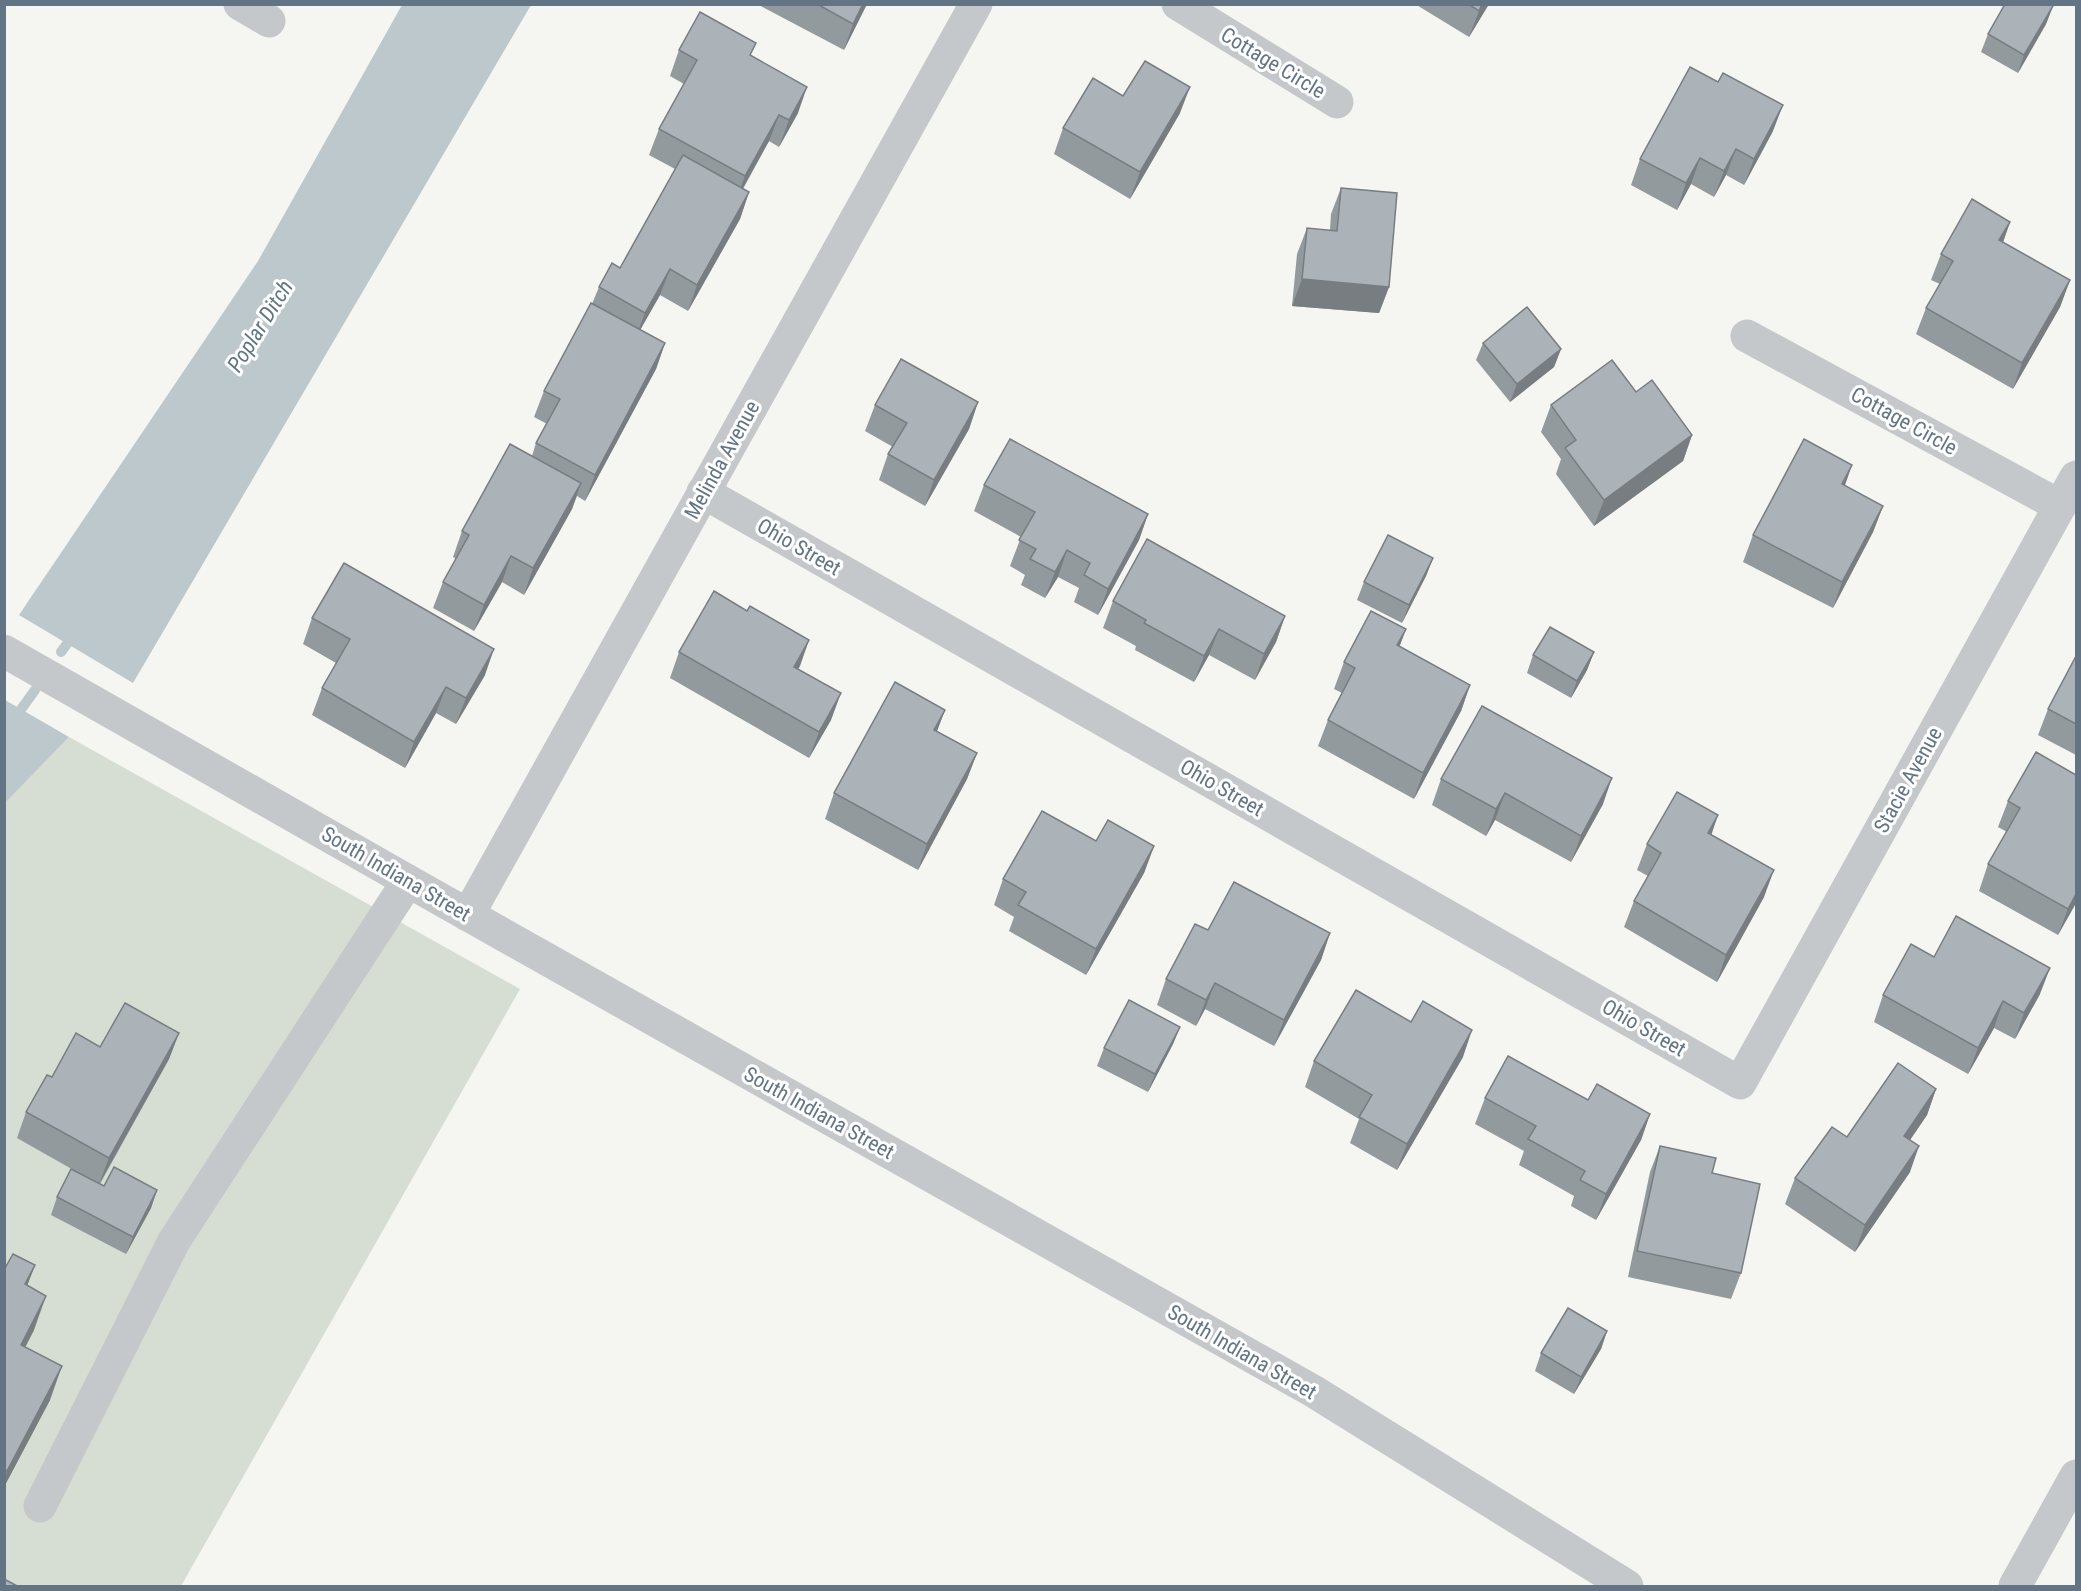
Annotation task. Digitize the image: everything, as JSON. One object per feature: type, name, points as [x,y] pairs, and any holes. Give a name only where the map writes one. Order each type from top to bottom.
[{"type":"street","points":[[240,4],[269,21]]},
{"type":"street","name":"Melinda Avenue","points":[[468,915],[976,4]]},
{"type":"street","name":"Cottage Circle","points":[[1178,4],[1337,102]]},
{"type":"street","name":"Cottage Circle","points":[[1747,336],[2060,506]]},
{"type":"street","name":"Stacie Avenue","points":[[1740,1083],[2076,477]]},
{"type":"street","name":"Ohio Street","points":[[703,492],[1740,1083]]},
{"type":"street","name":"South Indiana Street","points":[[4,651],[1302,1385],[1627,1587]]},
{"type":"street","points":[[40,1506],[174,1241],[408,881]]},
{"type":"street","points":[[2015,1587],[2076,1476]]},
{"type":"shaded area","points":[[69,737],[520,989],[181,1586],[5,1586],[5,803]]},
{"type":"water","points":[[402,5],[531,5],[133,683],[19,615],[258,261]]},
{"type":"water","points":[[5,700],[69,737],[5,803]]},
{"type":"building","points":[[817,4],[863,4],[853,24]]},
{"type":"building","points":[[1468,4],[1482,4],[1479,11]]},
{"type":"building","points":[[2005,4],[2050,4],[2053,6],[2024,55],[1988,34]]},
{"type":"building","points":[[700,12],[756,43],[750,55],[807,87],[789,120],[779,115],[745,176],[659,129],[697,60],[679,50]]},
{"type":"building","points":[[1145,61],[1190,87],[1140,172],[1063,128],[1093,78],[1123,96]]},
{"type":"building","points":[[1690,67],[1718,82],[1723,73],[1783,105],[1754,159],[1736,149],[1724,171],[1700,158],[1686,183],[1640,159]]},
{"type":"building","points":[[683,155],[749,192],[697,285],[670,269],[645,313],[599,287],[612,263],[620,268]]},
{"type":"building","points":[[1341,188],[1397,193],[1389,287],[1302,279],[1307,228],[1337,231]]},
{"type":"building","points":[[1972,199],[2010,222],[1999,240],[2070,280],[2022,363],[1926,308],[1953,261],[1941,254]]},
{"type":"building","points":[[591,303],[665,343],[595,475],[536,443],[560,399],[544,391]]},
{"type":"building","points":[[1527,307],[1561,349],[1517,384],[1483,343]]},
{"type":"building","points":[[901,359],[978,402],[934,480],[888,454],[907,423],[875,405]]},
{"type":"building","points":[[1612,360],[1636,392],[1652,380],[1692,435],[1604,500],[1565,448],[1576,440],[1551,405]]},
{"type":"building","points":[[1010,439],[1148,514],[1108,589],[1084,575],[1090,563],[1067,550],[1055,572],[1030,559],[1036,549],[1019,540],[1035,512],[984,485]]},
{"type":"building","points":[[1804,439],[1852,465],[1842,484],[1883,506],[1842,582],[1753,535]]},
{"type":"building","points":[[510,444],[581,483],[533,568],[511,556],[484,605],[443,582],[469,535],[462,531]]},
{"type":"building","points":[[1388,535],[1433,558],[1409,605],[1364,582]]},
{"type":"building","points":[[1147,539],[1285,616],[1264,654],[1219,629],[1204,656],[1144,623],[1146,620],[1113,601]]},
{"type":"building","points":[[344,563],[494,649],[466,698],[446,687],[414,742],[322,688],[350,639],[312,618]]},
{"type":"building","points":[[714,591],[747,611],[750,606],[809,640],[794,667],[841,693],[819,732],[679,652]]},
{"type":"building","points":[[1371,611],[1406,629],[1397,645],[1470,685],[1423,773],[1328,720],[1355,668],[1344,662]]},
{"type":"building","points":[[1550,627],[1594,652],[1577,681],[1533,655]]},
{"type":"building","points":[[2076,656],[2076,724],[2048,709]]},
{"type":"building","points":[[895,682],[945,710],[934,730],[977,753],[927,844],[834,793]]},
{"type":"building","points":[[1482,706],[1612,778],[1581,836],[1505,793],[1496,809],[1441,779]]},
{"type":"building","points":[[2036,752],[2076,775],[2076,894],[2068,909],[1988,864],[2020,808],[2008,801]]},
{"type":"building","points":[[1677,792],[1718,815],[1708,833],[1774,870],[1726,955],[1634,901],[1661,853],[1647,844]]},
{"type":"building","points":[[1042,811],[1096,841],[1108,820],[1154,846],[1096,949],[1018,905],[1026,892],[1003,879]]},
{"type":"building","points":[[1234,882],[1330,933],[1284,1020],[1215,983],[1206,1000],[1166,979],[1195,924],[1208,930]]},
{"type":"building","points":[[1956,916],[2050,968],[2024,1013],[2003,1001],[1978,1048],[1883,995],[1911,944],[1934,957]]},
{"type":"building","points":[[1356,990],[1411,1022],[1423,1001],[1472,1030],[1407,1144],[1359,1117],[1372,1095],[1314,1061]]},
{"type":"building","points":[[1129,1000],[1180,1027],[1155,1074],[1104,1048]]},
{"type":"building","points":[[125,1003],[179,1033],[109,1158],[26,1112],[47,1075],[52,1077],[76,1033],[100,1047]]},
{"type":"building","points":[[1508,1056],[1588,1100],[1597,1084],[1650,1114],[1606,1194],[1580,1180],[1585,1171],[1528,1139],[1536,1126],[1485,1098]]},
{"type":"building","points":[[1898,1063],[1936,1089],[1904,1136],[1919,1146],[1865,1225],[1795,1178],[1832,1127],[1847,1137]]},
{"type":"building","points":[[1660,1146],[1716,1158],[1712,1173],[1760,1184],[1741,1273],[1637,1251]]},
{"type":"building","points":[[114,1167],[157,1190],[133,1237],[57,1197],[71,1169],[104,1186]]},
{"type":"building","points":[[13,1254],[35,1265],[25,1284],[46,1296],[21,1345],[62,1366],[7,1471],[4,1469],[4,1270]]},
{"type":"building","points":[[1568,1308],[1607,1331],[1581,1377],[1541,1353]]},
{"type":"building","points":[[4,1579],[19,1587],[4,1587]]},
{"type":"waterway","name":"Poplar Ditch","points":[[61,652],[75,633]]},
{"type":"waterway","name":"Poplar Ditch","points":[[4,733],[35,690]]}]
